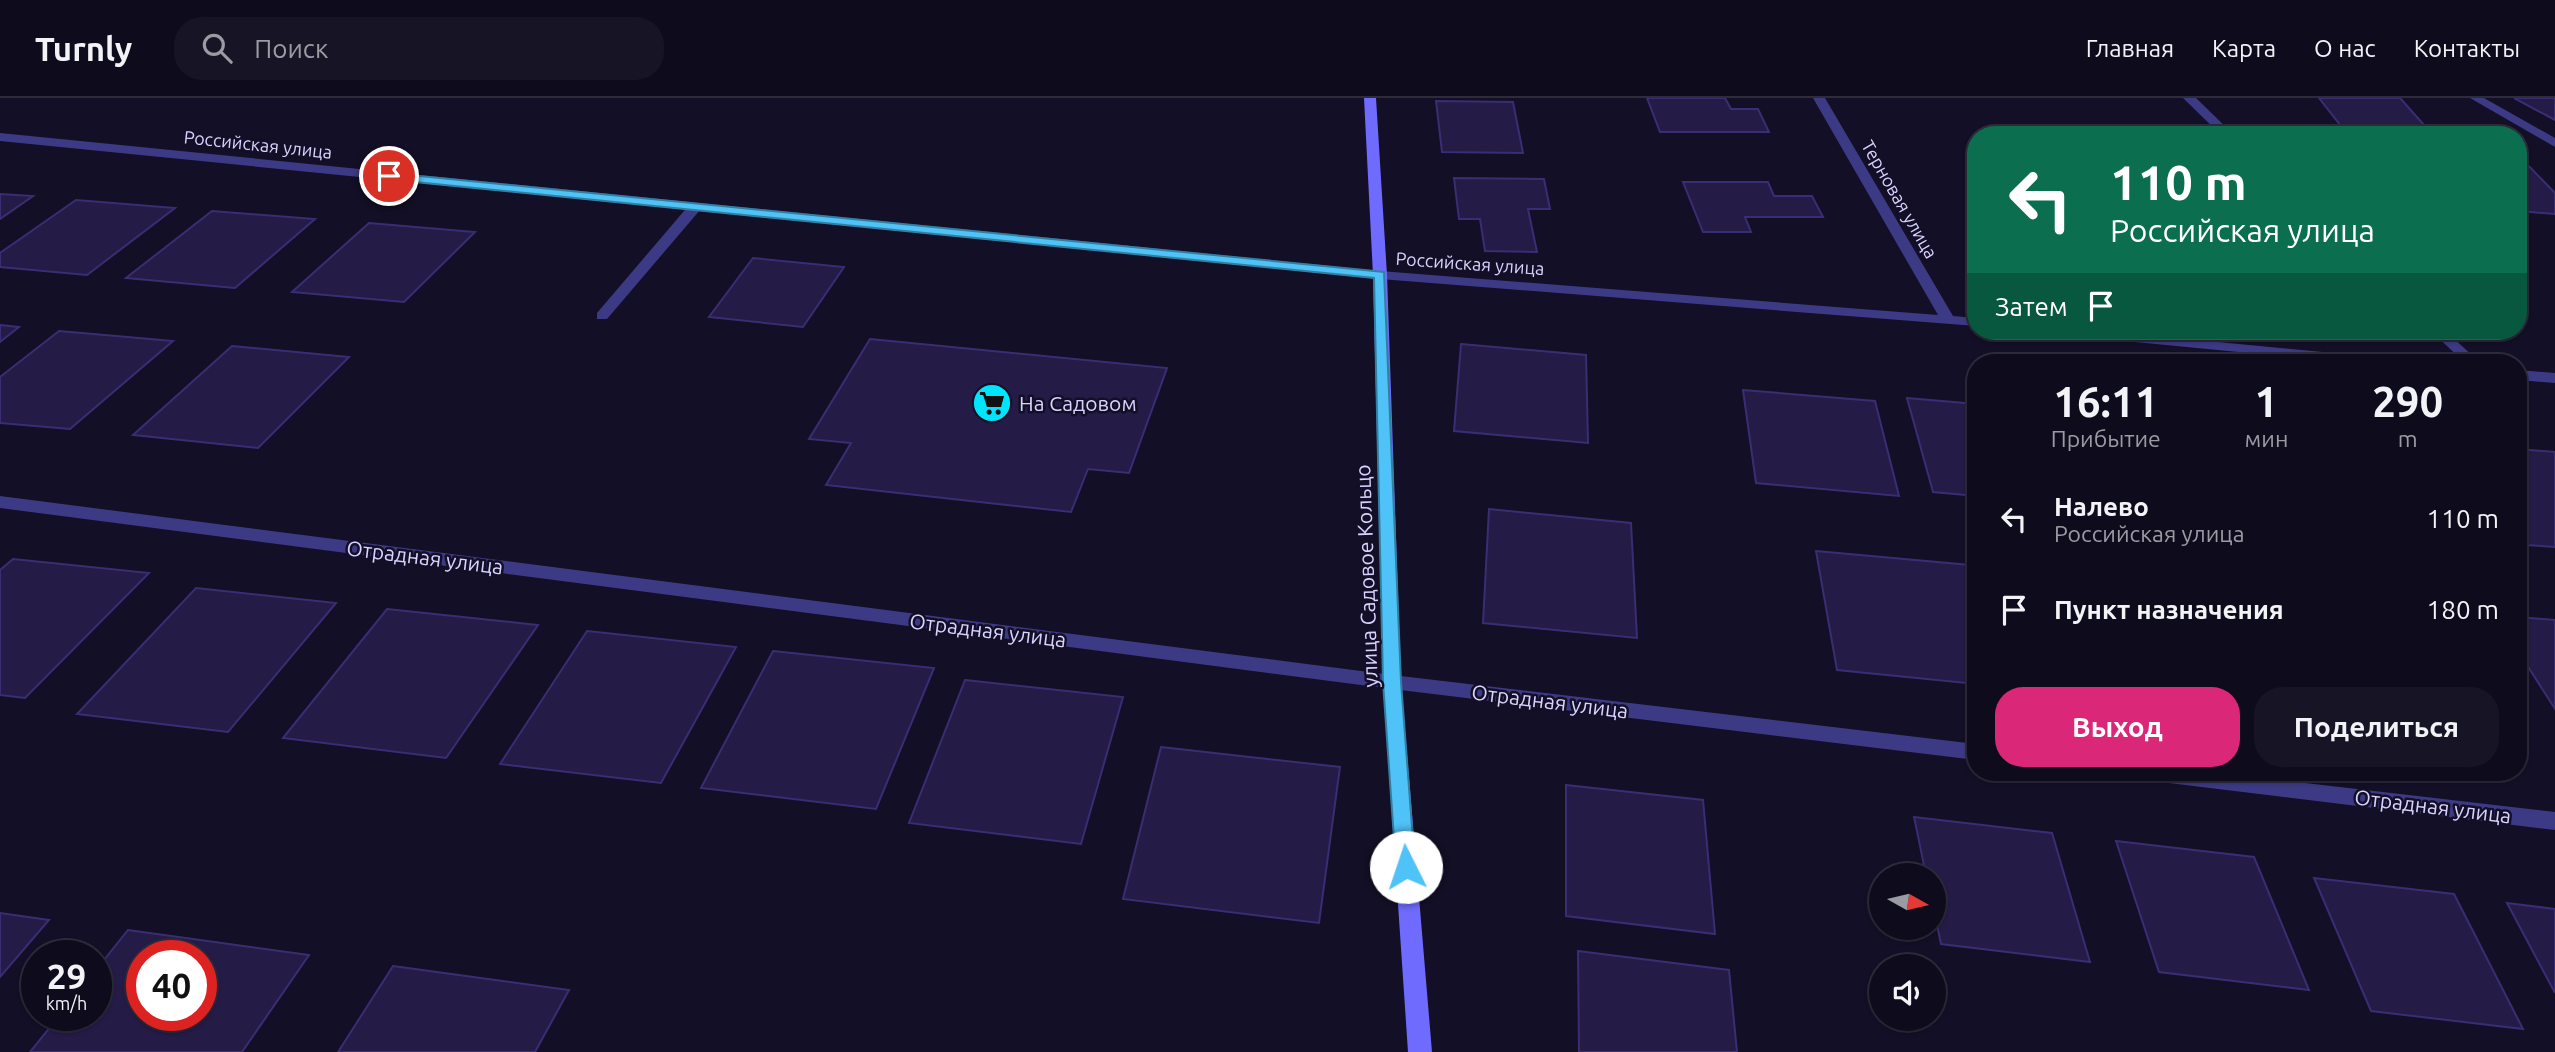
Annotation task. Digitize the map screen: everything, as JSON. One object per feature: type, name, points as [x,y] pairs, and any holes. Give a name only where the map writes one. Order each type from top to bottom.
[{"type":"street","name":"улица Садовое Кольцо","points":[[1370,98],[1380,275],[1392,682],[1420,1052]]},
{"type":"street","name":"Терновая улица","points":[[1819,98],[1948,320]]},
{"type":"street","points":[[2189,98],[2219,126]]},
{"type":"street","points":[[2476,98],[2525,126]]},
{"type":"street","points":[[2527,127],[2555,143]]},
{"type":"street","name":"Российская улица","points":[[0,137],[1380,275],[1967,321]]},
{"type":"street","points":[[602,316],[695,207]]},
{"type":"street","points":[[2156,340],[2302,354]]},
{"type":"street","points":[[2448,340],[2463,354]]},
{"type":"street","points":[[2527,376],[2555,378]]},
{"type":"street","name":"Отрадная улица","points":[[0,502],[1392,682],[1967,751]]},
{"type":"street","name":"Отрадная улица","points":[[2219,781],[2555,821]]},
{"type":"building","points":[[1647,98],[1725,98],[1731,109],[1758,109],[1769,132],[1660,132]]},
{"type":"building","points":[[2319,98],[2400,98],[2424,125],[2440,126],[2341,126]]},
{"type":"building","points":[[2514,98],[2555,98],[2555,120]]},
{"type":"building","points":[[1436,101],[1513,102],[1523,153],[1442,152]]},
{"type":"building","points":[[2527,164],[2555,193],[2555,214],[2527,212]]},
{"type":"building","points":[[1454,178],[1544,179],[1550,209],[1528,209],[1537,252],[1485,251],[1480,219],[1459,219]]},
{"type":"building","points":[[1683,182],[1768,182],[1774,196],[1812,196],[1823,217],[1745,217],[1751,232],[1703,232]]},
{"type":"building","points":[[0,194],[33,196],[0,219]]},
{"type":"building","points":[[76,200],[175,208],[87,275],[0,267],[0,253]]},
{"type":"building","points":[[212,211],[315,219],[235,288],[126,278]]},
{"type":"building","points":[[369,223],[475,232],[404,302],[292,292]]},
{"type":"building","points":[[753,258],[844,267],[803,327],[709,317]]},
{"type":"building","points":[[0,325],[19,327],[0,342]]},
{"type":"building","points":[[59,331],[173,341],[70,429],[0,423],[0,377]]},
{"type":"building","name":"На Садовом","points":[[870,339],[1167,368],[1129,473],[1088,469],[1071,512],[826,485],[851,443],[809,439]]},
{"type":"building","points":[[1461,344],[1586,355],[1588,443],[1454,431]]},
{"type":"building","points":[[232,346],[349,357],[258,448],[133,435]]},
{"type":"building","points":[[1743,390],[1875,401],[1899,496],[1756,483]]},
{"type":"building","points":[[1907,398],[1967,403],[1967,495],[1933,492]]},
{"type":"building","points":[[2527,450],[2555,452],[2555,547],[2527,545]]},
{"type":"building","points":[[1489,509],[1631,523],[1637,638],[1483,623]]},
{"type":"building","points":[[1816,551],[1967,565],[1967,683],[1837,670]]},
{"type":"building","points":[[13,559],[149,573],[25,698],[0,695],[0,570]]},
{"type":"building","points":[[196,588],[336,603],[228,732],[77,714]]},
{"type":"building","points":[[387,609],[538,625],[446,758],[283,738]]},
{"type":"building","points":[[2527,618],[2555,620],[2555,709],[2527,665]]},
{"type":"building","points":[[587,631],[736,647],[661,783],[500,764]]},
{"type":"building","points":[[773,651],[934,668],[876,809],[701,788]]},
{"type":"building","points":[[965,680],[1123,697],[1081,844],[909,823]]},
{"type":"building","points":[[1161,747],[1340,767],[1319,923],[1123,899]]},
{"type":"building","points":[[1566,785],[1703,800],[1715,934],[1566,916]]},
{"type":"building","points":[[1914,817],[2052,833],[2090,962],[1941,944],[1940,940],[1946,940],[1946,863],[1924,863]]},
{"type":"building","points":[[2116,841],[2254,857],[2309,990],[2159,972]]},
{"type":"building","points":[[2314,878],[2454,894],[2523,1029],[2371,1011]]},
{"type":"building","points":[[2507,903],[2555,909],[2555,993]]},
{"type":"building","points":[[0,913],[49,920],[32,940],[21,940],[21,953],[0,977]]},
{"type":"building","points":[[128,930],[200,940],[126,940],[126,1031],[217,1031],[217,942],[309,955],[242,1052],[30,1052],[47,1031],[112,1031],[112,950]]},
{"type":"building","points":[[1578,951],[1729,970],[1737,1052],[1579,1052]]},
{"type":"building","points":[[393,966],[569,990],[535,1052],[338,1052]]},
{"type":"place","name":"На Садовом","points":[[992,403]]},
{"type":"route","points":[[389,176],[1380,275],[1392,682],[1406,867]]}]
